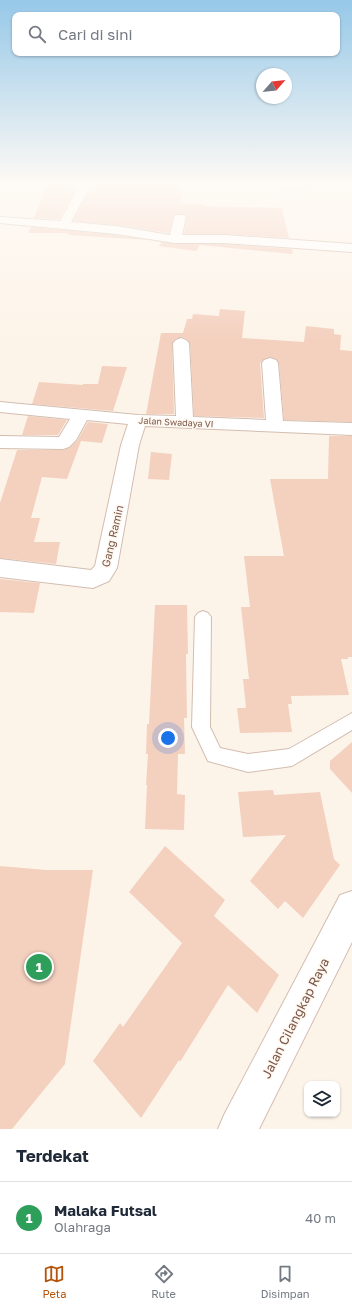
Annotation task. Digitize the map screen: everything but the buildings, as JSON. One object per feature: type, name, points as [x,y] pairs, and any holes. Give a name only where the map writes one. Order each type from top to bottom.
[{"type":"street","points":[[147,235],[175,239],[213,239],[352,248]]},
{"type":"street","points":[[175,239],[176,235]]},
{"type":"street","points":[[181,343],[185,422]]},
{"type":"street","points":[[270,362],[275,426]]},
{"type":"street","name":"Jalan Swadaya VI","points":[[0,406],[138,420],[352,429]]},
{"type":"street","points":[[0,442],[63,443],[67,440],[81,415]]},
{"type":"street","name":"Gang Ramin","points":[[0,568],[93,579],[101,575],[106,568],[130,445],[138,420]]},
{"type":"street","name":"Jalan Cilangkap Raya","points":[[238,1129],[352,907]]},
{"type":"lane","points":[[203,617],[200,727],[214,755],[248,763],[292,757],[352,721]]},
{"type":"place","name":"Malaka Futsal","points":[[39,967]]}]
